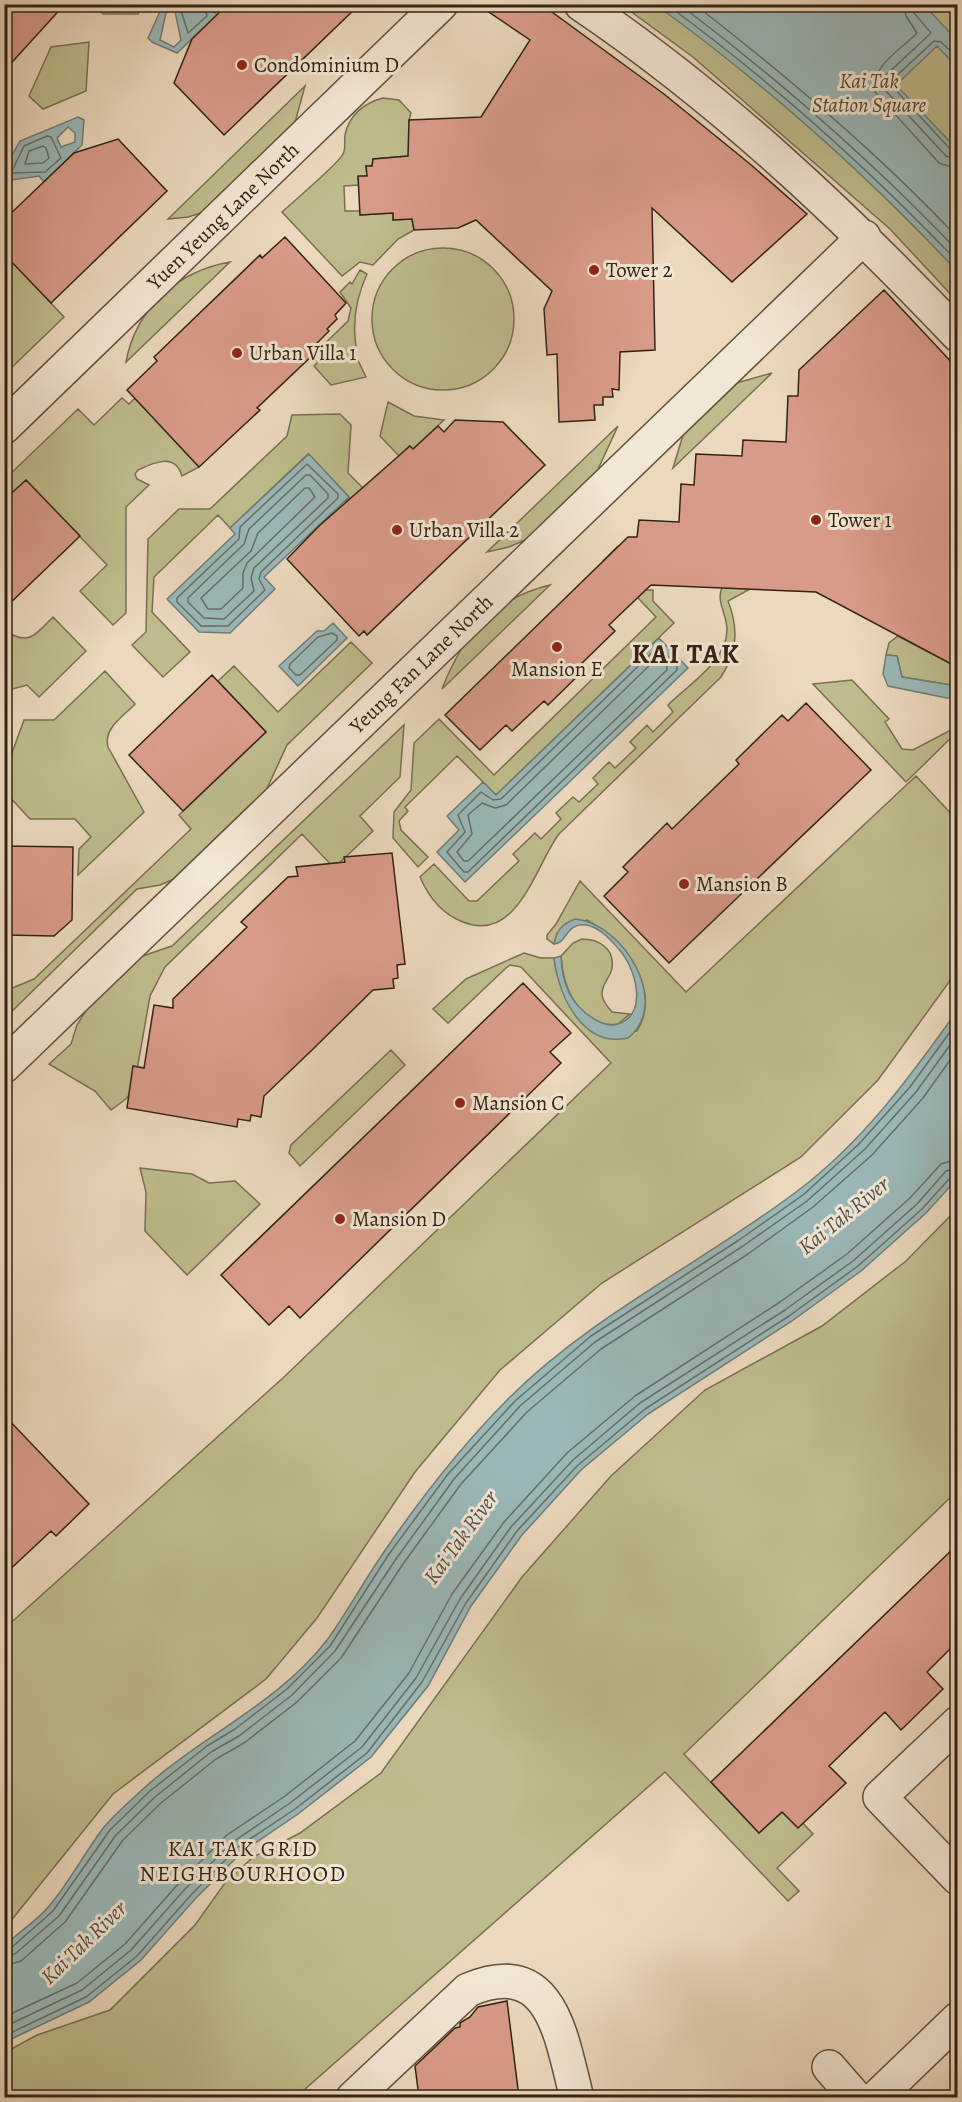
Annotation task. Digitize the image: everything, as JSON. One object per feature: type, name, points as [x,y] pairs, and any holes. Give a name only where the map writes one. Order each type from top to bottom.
[{"type":"street","name":"Yuen Yeung Lane North","points":[[4,427],[441,4]]},
{"type":"street","points":[[581,4],[734,121],[864,237],[957,335]]},
{"type":"street","name":"Yeung Fan Lane North","points":[[4,1066],[864,237]]},
{"type":"street","points":[[957,1723],[880,1797],[957,1878]]},
{"type":"street","points":[[353,2097],[468,1990],[486,1982],[507,1981],[526,1986],[543,1998],[555,2015],[577,2097]]},
{"type":"street","points":[[876,2097],[957,2019]]},
{"type":"street","points":[[829,2067],[856,2097]]},
{"type":"green space","points":[[94,5],[143,5],[138,14],[103,14]]},
{"type":"green space","name":"Kai Tak Station Square","points":[[622,5],[957,5],[957,301],[890,229],[693,57]]},
{"type":"green space","points":[[89,42],[86,91],[43,109],[29,96],[51,47]]},
{"type":"green space","points":[[305,86],[291,137],[207,211],[188,217],[168,219]]},
{"type":"green space","points":[[383,98],[399,100],[411,113],[409,120],[410,156],[373,159],[372,166],[366,166],[367,176],[358,177],[359,185],[344,186],[345,211],[360,211],[360,215],[393,213],[393,220],[412,219],[414,230],[398,239],[373,265],[360,262],[342,276],[282,212],[340,159],[344,150],[347,128],[358,111]]},
{"type":"green space","points":[[443,248],[470,253],[493,269],[509,292],[514,319],[509,346],[493,369],[470,385],[443,390],[416,385],[393,369],[377,346],[372,319],[377,292],[393,269],[416,253]]},
{"type":"green space","points":[[5,254],[64,317],[5,374]]},
{"type":"green space","points":[[230,262],[126,362],[139,325],[162,295],[193,274]]},
{"type":"green space","points":[[360,270],[367,274],[358,300],[354,327],[356,346],[352,348],[366,377],[331,385],[314,366],[318,362],[312,356],[348,321],[351,308],[340,292],[350,282],[352,284]]},
{"type":"green space","points":[[772,373],[673,468],[684,432],[733,384]]},
{"type":"green space","points":[[122,398],[129,404],[135,398],[199,467],[182,476],[175,464],[164,461],[144,467],[135,474],[137,479],[149,485],[126,507],[126,613],[113,625],[80,591],[107,565],[26,480],[5,500],[5,479],[78,409],[94,425]]},
{"type":"green space","points":[[388,402],[414,416],[444,420],[413,449],[409,446],[399,456],[380,436]]},
{"type":"green space","points":[[340,414],[351,425],[348,473],[368,493],[349,504],[346,501],[349,497],[308,454],[230,528],[218,515],[154,577],[152,612],[190,652],[163,677],[132,645],[146,632],[148,539],[179,509],[210,509],[287,436],[292,415]]},
{"type":"green space","points":[[618,426],[593,480],[532,537],[509,547],[487,552]]},
{"type":"green space","points":[[618,546],[621,546],[644,590],[653,590],[653,601],[674,623],[496,795],[457,756],[405,807],[408,811],[399,821],[401,830],[428,857],[418,867],[393,838],[394,812],[411,790],[414,743],[439,719],[494,775],[656,617],[603,561]]},
{"type":"green space","points":[[770,578],[728,601],[734,621],[735,640],[730,659],[721,677],[559,834],[523,898],[511,912],[498,922],[482,926],[455,919],[437,904],[420,877],[434,864],[469,901],[477,901],[519,861],[513,854],[535,833],[541,839],[561,819],[556,813],[573,797],[579,802],[598,784],[593,778],[609,762],[615,768],[636,748],[630,742],[647,725],[653,732],[673,712],[668,705],[714,662],[721,652],[727,630],[720,600],[725,582]]},
{"type":"green space","points":[[550,585],[442,689],[460,652],[482,622],[512,600]]},
{"type":"green space","points":[[53,617],[86,651],[39,697],[27,685],[5,691],[5,631],[26,638],[36,633]]},
{"type":"green space","points":[[898,636],[957,667],[957,686],[902,677],[897,656],[886,655],[889,643]]},
{"type":"green space","points":[[351,642],[372,663],[287,745],[258,808],[181,876],[160,885],[137,889],[5,1018],[5,991],[34,979],[191,829],[179,815],[266,732],[218,681],[234,666],[278,712]]},
{"type":"green space","points":[[105,671],[135,704],[111,728],[107,740],[108,747],[144,812],[78,875],[79,849],[91,837],[75,819],[30,819],[5,792],[5,772],[24,720],[54,720]]},
{"type":"green space","points":[[852,680],[889,719],[885,722],[902,749],[913,750],[953,729],[951,725],[957,722],[957,732],[906,782],[813,684]]},
{"type":"green space","points":[[404,725],[400,777],[360,816],[373,831],[334,868],[302,834],[165,967],[150,996],[134,1087],[127,1098],[111,1110],[95,1091],[49,1064],[71,1044],[77,1025],[93,999],[134,959],[172,946]]},
{"type":"green space","points":[[916,776],[957,820],[957,971],[878,1080],[801,1157],[602,1283],[500,1370],[415,1472],[317,1618],[266,1679],[113,1794],[5,1928],[5,1628],[284,1377],[611,1063],[521,967],[510,965],[506,968],[448,1023],[433,1009],[466,979],[524,953],[541,958],[554,958],[567,1000],[579,1017],[595,1033],[637,1031],[644,1015],[645,999],[642,983],[635,967],[613,940],[587,920],[557,933],[554,944],[547,939],[547,935],[556,924],[580,881],[686,992]]},
{"type":"green space","points":[[582,939],[599,943],[611,955],[612,968],[603,987],[603,998],[612,1012],[630,1014],[618,1024],[605,1024],[593,1020],[584,1013],[569,992],[561,956],[573,943]]},
{"type":"green space","points":[[391,1050],[405,1065],[300,1166],[289,1153],[291,1145]]},
{"type":"green space","points":[[140,1168],[192,1174],[209,1183],[235,1181],[260,1204],[187,1275],[145,1231],[146,1192]]},
{"type":"green space","points":[[957,1209],[957,1491],[684,1754],[759,1833],[788,1807],[813,1834],[777,1868],[799,1891],[788,1901],[665,1772],[296,2097],[5,2097],[4,2053],[37,2035],[110,2010],[195,1925],[225,1883],[253,1857],[300,1833],[381,1773],[522,1577],[611,1476],[705,1390],[822,1326],[906,1261]]},
{"type":"water","points":[[163,5],[211,5],[210,7],[217,15],[177,53],[148,38]],"holes":[[[174,7],[181,40],[174,47],[160,40],[166,13]]]},
{"type":"water","name":"Kai Tak Station Square","points":[[656,5],[924,5],[957,40],[957,67],[937,46],[896,85],[957,149],[957,271],[886,199],[813,131],[736,66]]},
{"type":"water","points":[[78,117],[84,120],[82,145],[44,182],[39,176],[5,181],[4,169],[20,141]],"holes":[[[68,127],[75,133],[75,142],[61,147],[57,138]]]},
{"type":"water","points":[[309,454],[349,497],[264,577],[275,589],[230,633],[199,632],[167,599],[235,534],[230,528]]},
{"type":"water","points":[[333,623],[347,638],[298,686],[279,666],[317,631],[324,631]]},
{"type":"water","points":[[659,638],[688,668],[465,882],[437,852],[459,830],[447,816],[483,782],[496,795]]},
{"type":"water","points":[[886,655],[897,656],[902,677],[957,686],[957,697],[947,698],[888,686],[883,674]]},
{"type":"water","points":[[575,919],[593,924],[610,934],[636,967],[643,986],[645,1005],[640,1023],[628,1038],[612,1039],[598,1035],[586,1027],[567,1003],[554,958],[561,956],[563,976],[570,994],[580,1008],[596,1020],[607,1025],[618,1024],[627,1019],[636,1002],[632,970],[615,944],[602,932],[587,925],[580,925],[571,929],[559,943],[554,944],[561,928]]},
{"type":"water","name":"Kai Tak River","points":[[957,1011],[957,1179],[926,1213],[861,1271],[792,1321],[648,1414],[581,1470],[522,1535],[471,1606],[428,1686],[371,1757],[298,1814],[242,1852],[195,1899],[141,1960],[89,2002],[5,2042],[5,1945],[50,1905],[109,1822],[166,1770],[263,1701],[307,1663],[327,1640],[378,1560],[429,1490],[476,1433],[510,1397],[577,1340],[760,1218],[820,1173],[864,1131],[884,1108]]},
{"type":"building","points":[[4,4],[65,4],[4,71]]},
{"type":"building","name":"Condominium D","points":[[228,4],[360,4],[224,135],[174,83],[192,39]]},
{"type":"building","points":[[477,4],[541,4],[664,94],[807,214],[732,282],[652,208],[655,350],[620,352],[619,390],[612,389],[613,397],[603,397],[603,405],[594,405],[595,420],[559,422],[557,354],[547,355],[544,309],[552,291],[476,220],[458,228],[414,230],[412,219],[393,220],[393,213],[360,215],[358,176],[367,176],[366,166],[372,166],[373,159],[408,156],[409,120],[481,117],[530,40]]},
{"type":"building","points":[[118,139],[167,191],[51,303],[4,254],[4,220],[74,153]]},
{"type":"building","name":"Urban Villa 1","points":[[285,237],[346,303],[335,315],[337,319],[327,329],[329,331],[315,345],[318,350],[257,408],[260,410],[199,467],[127,390],[157,361],[154,357],[260,255],[262,258]]},
{"type":"building","points":[[884,290],[957,368],[957,667],[816,592],[651,585],[609,625],[615,631],[582,663],[586,668],[548,705],[544,701],[512,731],[506,725],[480,750],[445,715],[628,537],[637,537],[639,520],[679,522],[681,484],[694,485],[696,454],[742,456],[743,440],[786,442],[788,396],[798,396],[799,370]]},
{"type":"building","name":"Urban Villa 2","points":[[455,420],[503,422],[545,465],[367,635],[364,631],[359,636],[287,559],[319,526],[410,446],[413,449],[438,426],[444,432]]},
{"type":"building","points":[[26,480],[80,536],[4,609],[4,500]]},
{"type":"building","points":[[212,675],[266,732],[183,811],[129,755]]},
{"type":"building","points":[[806,703],[871,770],[669,963],[604,896],[628,872],[623,867],[667,823],[672,829],[739,764],[736,760],[782,715],[788,721]]},
{"type":"building","points":[[4,846],[73,847],[72,920],[54,936],[4,935]]},
{"type":"building","points":[[392,853],[405,964],[397,965],[398,978],[393,979],[394,988],[373,990],[264,1096],[261,1117],[251,1115],[250,1121],[238,1119],[237,1127],[127,1108],[133,1066],[144,1068],[154,1005],[173,1008],[173,999],[247,927],[241,922],[288,877],[298,876],[296,867],[345,862],[344,857]]},
{"type":"building","points":[[523,983],[571,1033],[550,1052],[561,1063],[300,1318],[289,1306],[269,1325],[221,1275]]},
{"type":"building","points":[[4,1415],[89,1504],[56,1536],[51,1531],[4,1575]]},
{"type":"building","points":[[957,1545],[957,1642],[927,1672],[943,1689],[901,1730],[885,1712],[829,1766],[846,1783],[798,1828],[782,1812],[759,1833],[711,1782]]},
{"type":"building","points":[[507,2001],[519,2097],[419,2097],[415,2066],[455,2028],[460,2027],[460,2023],[470,2017],[478,2007]]},
{"type":"place","name":"Condominium D","points":[[242,65]]},
{"type":"place","name":"Tower 2","points":[[594,270]]},
{"type":"place","name":"Urban Villa 1","points":[[237,353]]},
{"type":"place","name":"Tower 1","points":[[816,520]]},
{"type":"place","name":"Urban Villa 2","points":[[397,530]]},
{"type":"place","name":"Mansion E","points":[[557,647]]},
{"type":"place","name":"Mansion B","points":[[684,884]]},
{"type":"place","name":"Mansion C","points":[[460,1103]]},
{"type":"place","name":"Mansion D","points":[[340,1219]]},
{"type":"district","name":"KAI TAK","points":[[686,654]]},
{"type":"district","name":"KAI TAK GRID NEIGHBOURHOOD","points":[[243,1860]]}]
